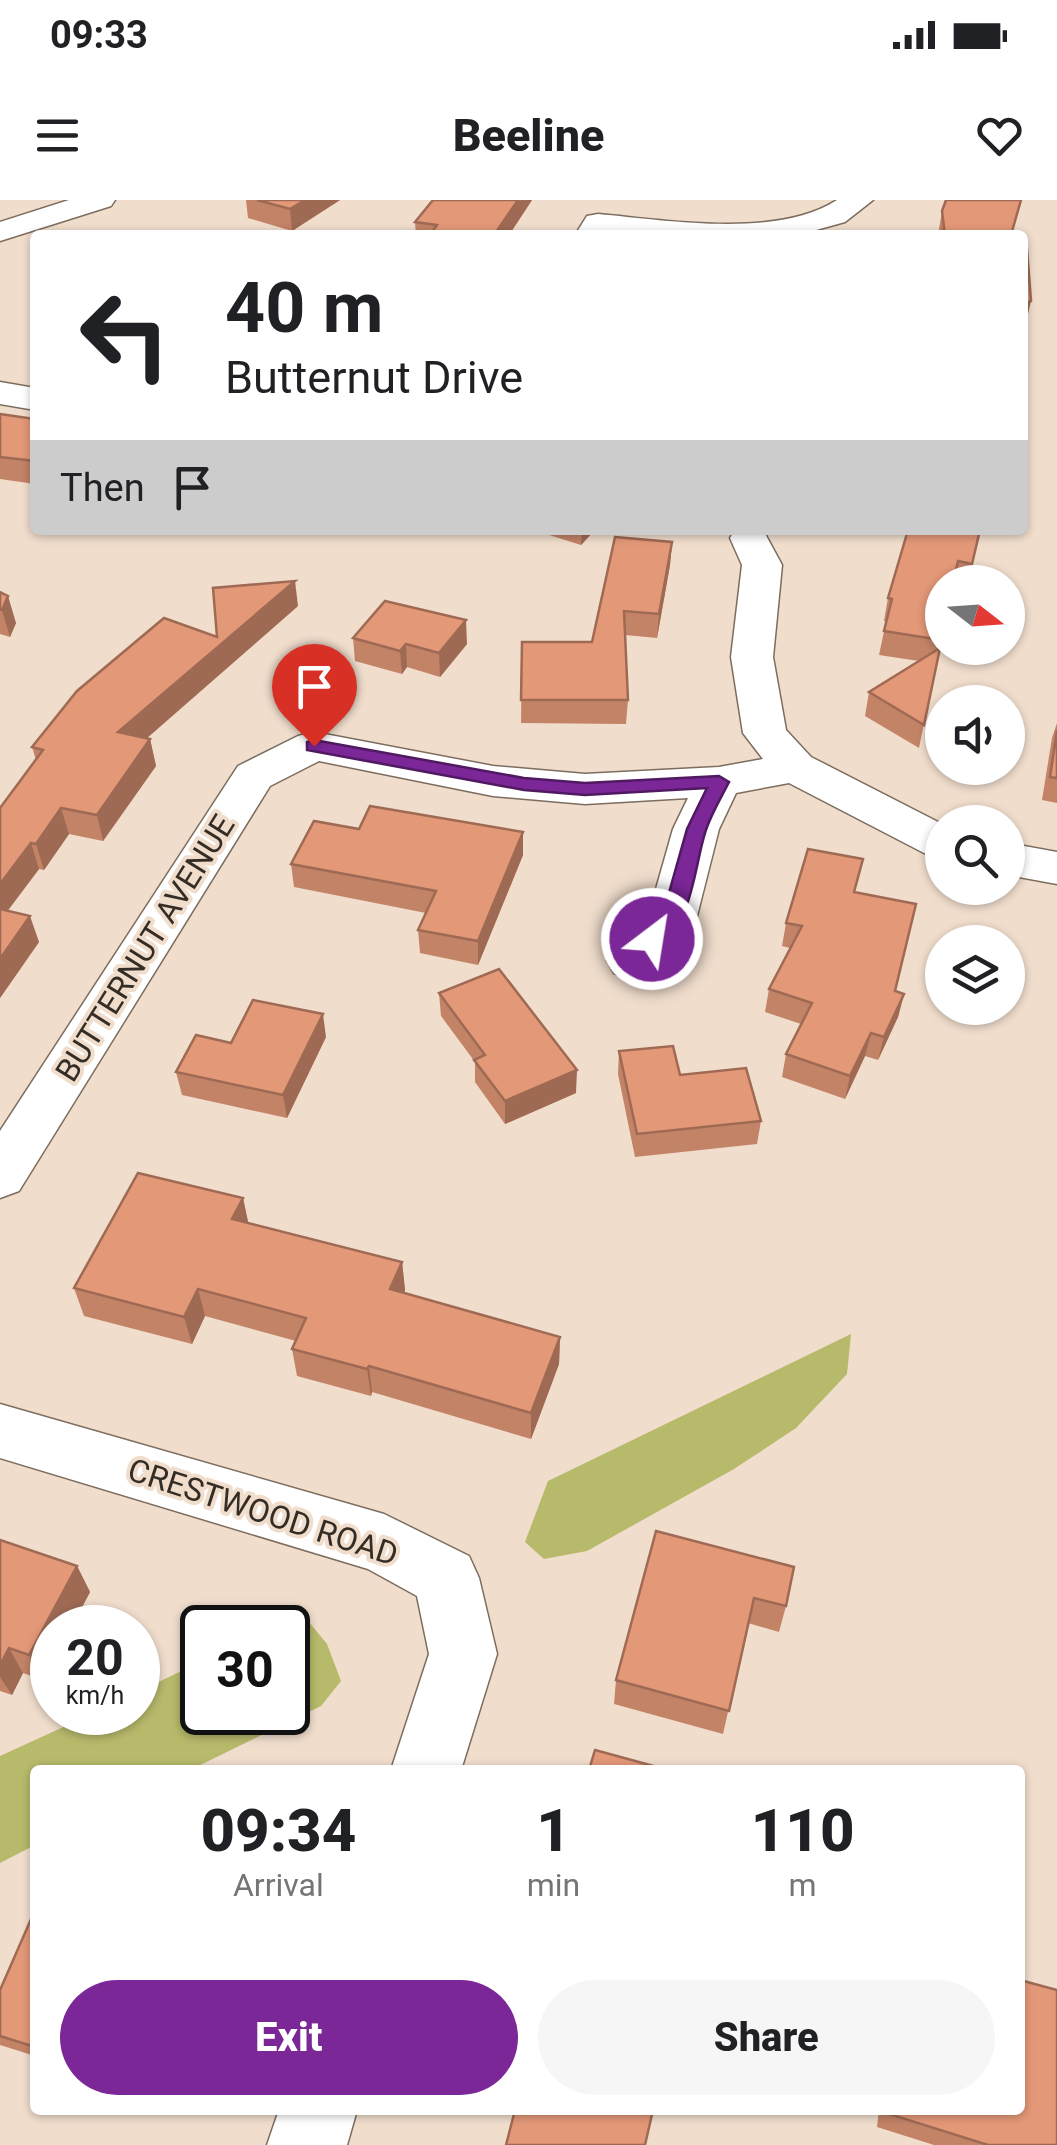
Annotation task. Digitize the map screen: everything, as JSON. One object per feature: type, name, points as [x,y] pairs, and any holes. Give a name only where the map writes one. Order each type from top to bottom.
[{"type":"street","points":[[0,232],[100,200]]},
{"type":"street","points":[[810,230],[858,200]]},
{"type":"street","points":[[594,230],[598,223],[678,230]]},
{"type":"street","points":[[0,394],[30,398]]},
{"type":"street","points":[[746,535],[762,565],[752,657],[766,733],[795,766],[848,798],[925,835]]},
{"type":"street","name":"BUTTERNUT AVENUE","points":[[0,1176],[254,776],[314,746],[512,783],[585,789],[719,782]]},
{"type":"street","points":[[632,962],[673,916],[696,829],[719,782],[795,766]]},
{"type":"street","points":[[1025,862],[1057,868]]},
{"type":"street","name":"CRESTWOOD ROAD","points":[[0,1431],[384,1544],[446,1578],[463,1654],[428,1765]]},
{"type":"street","points":[[307,2145],[316,2115]]},
{"type":"shaded area","points":[[851,1334],[847,1374],[796,1428],[734,1469],[587,1551],[544,1559],[525,1542],[548,1481]]},
{"type":"shaded area","points":[[310,1623],[327,1644],[341,1681],[321,1706],[310,1711]]},
{"type":"shaded area","points":[[180,1672],[180,1735],[262,1735],[200,1765],[30,1765],[30,1848],[0,1863],[0,1756],[46,1735],[160,1735],[160,1681]]},
{"type":"building","points":[[257,200],[305,200],[290,209]]},
{"type":"building","points":[[433,200],[518,200],[497,230],[434,230],[437,225],[415,222]]},
{"type":"building","points":[[946,200],[1021,200],[1012,230],[944,230],[942,211]]},
{"type":"building","points":[[0,414],[30,418],[30,460],[0,457]]},
{"type":"building","points":[[907,535],[979,535],[972,564],[958,561],[957,565],[925,565],[925,637],[884,631],[892,599],[888,598]]},
{"type":"building","points":[[615,537],[672,542],[659,614],[624,611],[628,700],[521,700],[522,642],[592,642]]},
{"type":"building","points":[[295,581],[118,732],[150,739],[97,815],[61,808],[36,844],[31,843],[0,884],[0,808],[43,750],[32,747],[77,691],[164,618],[217,637],[213,588]]},
{"type":"building","points":[[0,592],[8,596],[2,610],[0,609]]},
{"type":"building","points":[[385,601],[466,620],[439,653],[406,644],[400,651],[353,638]]},
{"type":"building","points":[[925,657],[925,665],[936,665],[932,685],[925,685],[924,725],[869,692]]},
{"type":"building","points":[[1057,730],[1057,778],[1050,777]]},
{"type":"building","points":[[370,806],[523,832],[478,941],[418,930],[436,891],[291,864],[314,821],[359,829]]},
{"type":"building","points":[[808,849],[863,859],[854,892],[916,904],[895,991],[904,994],[884,1037],[871,1033],[850,1076],[786,1054],[812,1003],[769,989],[802,926],[786,923]]},
{"type":"building","points":[[0,909],[30,916],[0,959]]},
{"type":"building","points":[[499,969],[577,1070],[505,1101],[474,1060],[485,1055],[439,993]]},
{"type":"building","points":[[253,1000],[323,1014],[283,1095],[176,1072],[196,1035],[231,1043]]},
{"type":"building","points":[[673,1046],[680,1075],[746,1068],[761,1121],[637,1134],[619,1051]]},
{"type":"building","points":[[138,1173],[243,1198],[232,1219],[402,1262],[390,1289],[560,1337],[531,1413],[369,1366],[367,1369],[292,1349],[306,1318],[198,1289],[184,1317],[74,1288]]},
{"type":"building","points":[[656,1531],[794,1567],[786,1606],[754,1598],[729,1711],[616,1680]]},
{"type":"building","points":[[0,1540],[77,1566],[56,1605],[30,1605],[29,1655],[9,1648],[0,1665]]},
{"type":"building","points":[[595,1750],[650,1765],[590,1765]]},
{"type":"building","points":[[30,1921],[30,2045],[0,2036],[0,1990]]},
{"type":"building","points":[[1025,1981],[1057,1990],[1057,2145],[988,2145],[892,2115],[1025,2115]]},
{"type":"building","points":[[514,2115],[652,2115],[645,2145],[506,2145]]},
{"type":"route","points":[[314,746],[524,784],[585,789],[719,782],[696,829],[673,916],[652,939]]}]
